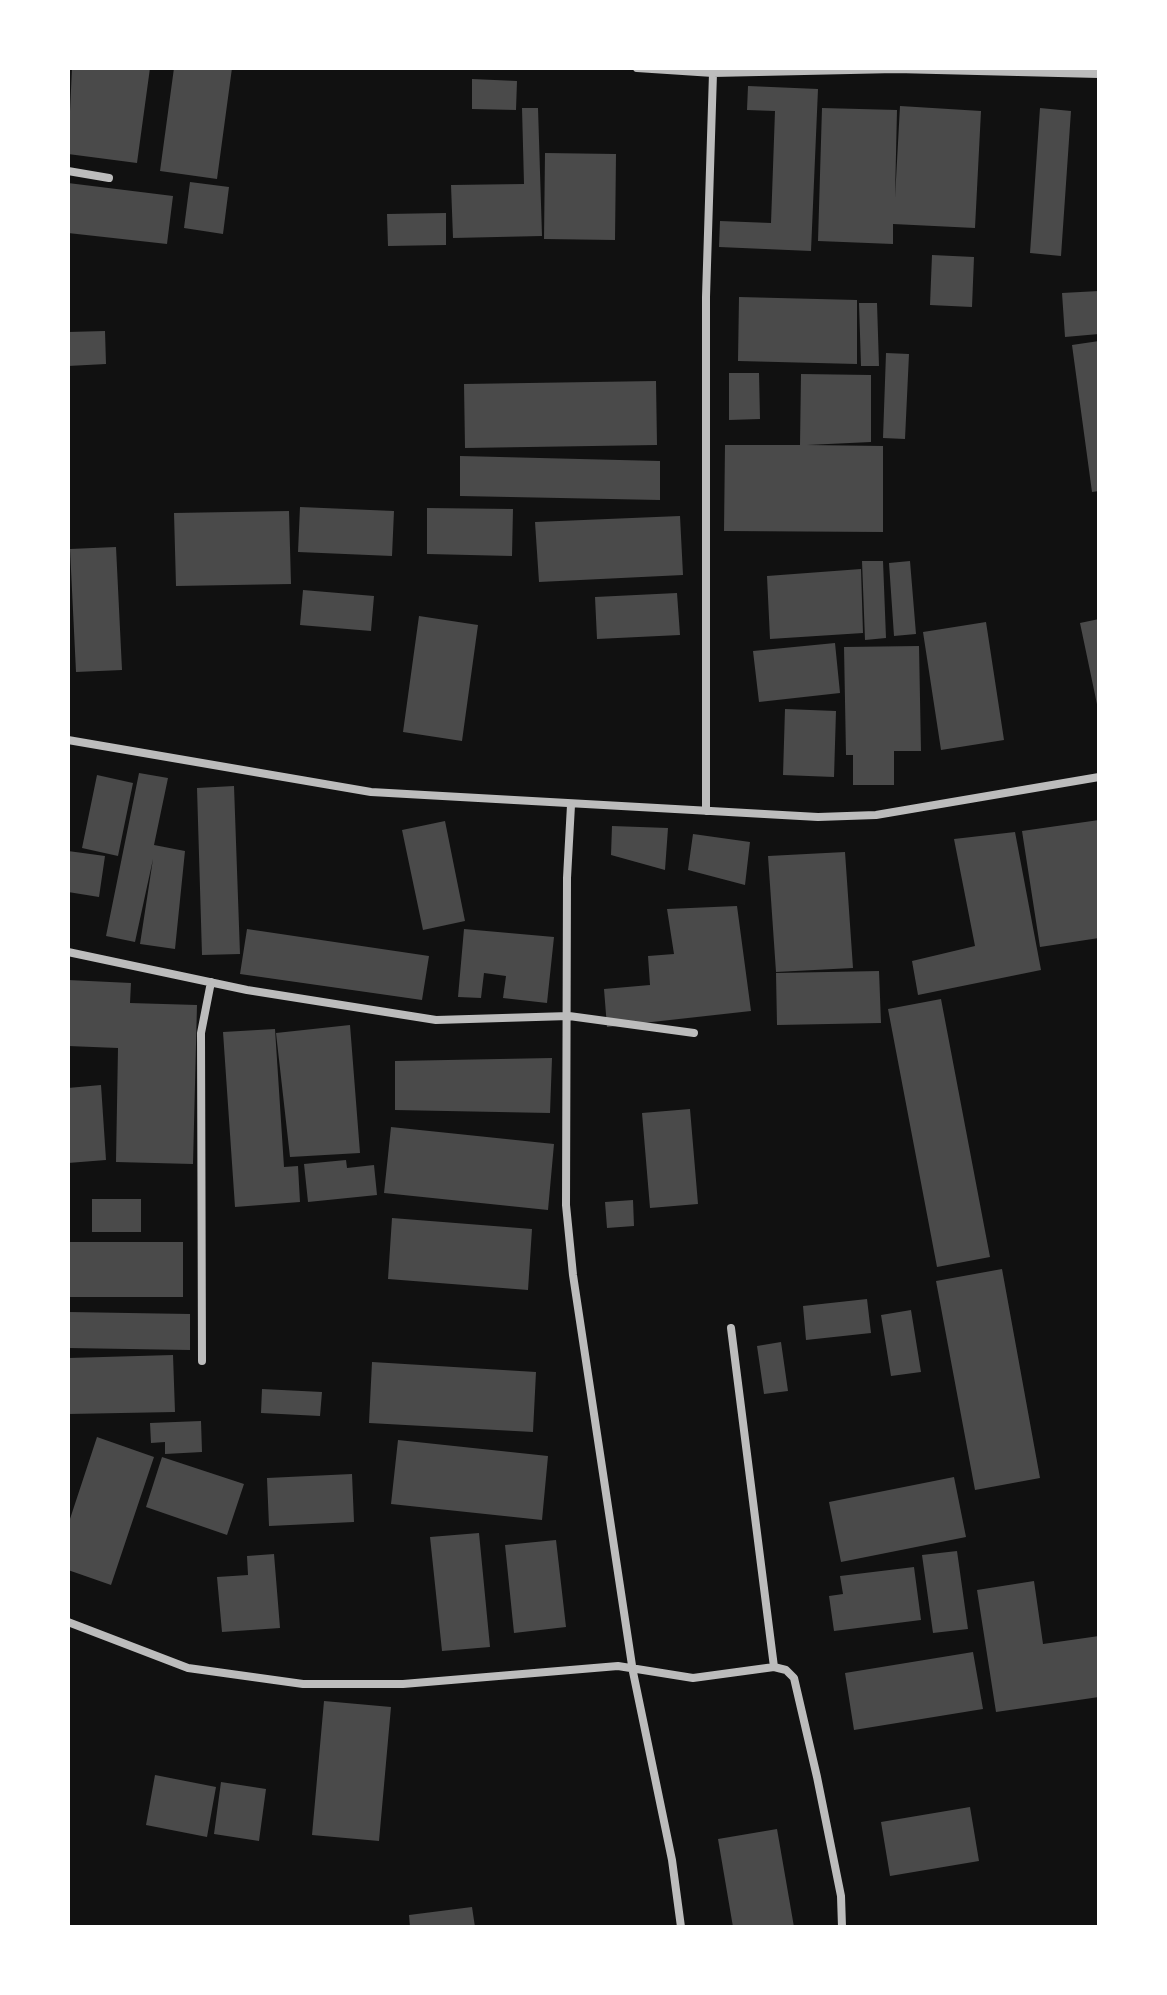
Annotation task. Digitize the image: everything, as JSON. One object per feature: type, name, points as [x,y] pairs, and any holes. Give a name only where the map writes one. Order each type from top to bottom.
[{"type":"street","points":[[637,68],[713,73],[896,69],[1099,74]]},
{"type":"street","points":[[706,811],[706,297],[713,73]]},
{"type":"street","points":[[68,171],[109,178]]},
{"type":"street","points":[[68,740],[371,792],[818,817],[876,815],[1099,777]]},
{"type":"street","points":[[571,805],[567,878],[569,1016],[566,1205],[573,1275],[633,1672],[672,1860],[681,1927]]},
{"type":"street","points":[[68,952],[211,982],[436,1020],[569,1016],[694,1033]]},
{"type":"street","points":[[202,1361],[201,1033],[211,982]]},
{"type":"street","points":[[731,1328],[774,1667]]},
{"type":"street","points":[[68,1622],[188,1668],[303,1684],[403,1684],[618,1666],[633,1672],[693,1678],[774,1667],[786,1670],[794,1678],[841,1896],[842,1927]]},
{"type":"building","points":[[72,68],[150,68],[137,163],[68,154]]},
{"type":"building","points":[[174,68],[232,68],[217,179],[160,171]]},
{"type":"building","points":[[472,79],[517,81],[516,110],[472,109]]},
{"type":"building","points":[[748,86],[818,89],[811,251],[719,247],[720,221],[771,223],[775,111],[747,110]]},
{"type":"building","points":[[900,106],[981,111],[975,228],[893,224],[893,244],[818,241],[822,108],[897,110],[895,198]]},
{"type":"building","points":[[522,108],[538,108],[542,236],[453,238],[451,185],[524,184]]},
{"type":"building","points":[[1040,108],[1071,111],[1061,256],[1030,253]]},
{"type":"building","points":[[545,153],[616,154],[615,240],[544,239]]},
{"type":"building","points":[[190,182],[229,187],[223,234],[184,228]]},
{"type":"building","points":[[68,183],[173,196],[167,244],[68,233]]},
{"type":"building","points":[[446,213],[446,245],[388,246],[387,214]]},
{"type":"building","points":[[932,255],[974,257],[972,307],[930,305]]},
{"type":"building","points":[[1099,291],[1099,334],[1065,337],[1062,293]]},
{"type":"building","points":[[739,297],[857,300],[857,364],[738,361]]},
{"type":"building","points":[[859,303],[877,303],[879,366],[861,366]]},
{"type":"building","points":[[105,331],[106,364],[68,366],[68,332]]},
{"type":"building","points":[[1099,341],[1099,491],[1092,492],[1072,345]]},
{"type":"building","points":[[886,353],[909,354],[905,439],[883,438]]},
{"type":"building","points":[[729,373],[759,373],[760,419],[729,420]]},
{"type":"building","points":[[801,374],[871,375],[871,442],[807,445],[883,446],[883,532],[724,531],[725,445],[800,445]]},
{"type":"building","points":[[656,381],[657,445],[465,448],[464,384]]},
{"type":"building","points":[[460,456],[660,461],[660,500],[460,496]]},
{"type":"building","points":[[300,507],[394,511],[392,556],[298,552]]},
{"type":"building","points":[[427,508],[513,509],[512,556],[427,554]]},
{"type":"building","points":[[289,511],[291,584],[176,586],[174,513]]},
{"type":"building","points":[[680,516],[683,575],[539,582],[535,522]]},
{"type":"building","points":[[116,547],[122,670],[76,672],[70,549]]},
{"type":"building","points":[[862,561],[883,561],[886,638],[865,640]]},
{"type":"building","points":[[910,561],[916,634],[894,636],[889,563]]},
{"type":"building","points":[[861,569],[863,633],[770,639],[767,576]]},
{"type":"building","points":[[303,590],[374,596],[371,631],[300,625]]},
{"type":"building","points":[[677,593],[680,635],[597,639],[595,597]]},
{"type":"building","points":[[419,616],[478,625],[462,741],[403,732]]},
{"type":"building","points":[[1099,619],[1099,709],[1098,709],[1080,623]]},
{"type":"building","points":[[986,622],[1004,740],[941,750],[923,632]]},
{"type":"building","points":[[835,643],[840,693],[759,702],[753,651]]},
{"type":"building","points":[[919,646],[921,751],[894,751],[894,785],[853,785],[853,755],[846,755],[844,647]]},
{"type":"building","points":[[785,709],[836,711],[834,777],[783,775]]},
{"type":"building","points":[[139,773],[168,778],[154,845],[185,851],[175,949],[140,944],[153,859],[135,942],[106,936]]},
{"type":"building","points":[[97,775],[133,783],[118,856],[82,848]]},
{"type":"building","points":[[234,786],[240,954],[202,955],[197,788]]},
{"type":"building","points":[[1099,820],[1099,938],[1040,947],[1022,831]]},
{"type":"building","points":[[445,821],[465,921],[423,930],[402,830]]},
{"type":"building","points":[[612,826],[668,828],[665,870],[611,855]]},
{"type":"building","points":[[1015,832],[1041,970],[918,995],[912,961],[975,946],[954,839]]},
{"type":"building","points":[[693,834],[750,842],[745,885],[688,870]]},
{"type":"building","points":[[68,851],[105,856],[99,897],[68,892]]},
{"type":"building","points":[[845,852],[853,968],[776,972],[768,856]]},
{"type":"building","points":[[737,906],[751,1011],[607,1027],[604,989],[650,985],[648,956],[674,954],[667,909]]},
{"type":"building","points":[[247,929],[429,956],[422,1000],[240,974]]},
{"type":"building","points":[[464,929],[554,937],[547,1003],[503,998],[506,976],[484,973],[481,998],[458,997]]},
{"type":"building","points":[[879,971],[881,1023],[777,1025],[776,973]]},
{"type":"building","points":[[68,980],[131,983],[130,1003],[197,1005],[193,1164],[116,1162],[118,1048],[68,1046]]},
{"type":"building","points":[[941,999],[990,1257],[937,1267],[888,1009]]},
{"type":"building","points":[[350,1025],[360,1153],[290,1157],[276,1033]]},
{"type":"building","points":[[275,1029],[284,1167],[298,1166],[300,1202],[235,1207],[223,1032]]},
{"type":"building","points":[[552,1058],[550,1113],[395,1110],[395,1061]]},
{"type":"building","points":[[101,1085],[106,1160],[68,1163],[68,1088]]},
{"type":"building","points":[[690,1109],[698,1204],[650,1208],[642,1113]]},
{"type":"building","points":[[391,1127],[554,1144],[548,1210],[384,1193]]},
{"type":"building","points":[[346,1160],[347,1168],[374,1165],[377,1195],[308,1202],[304,1164]]},
{"type":"building","points":[[92,1199],[141,1199],[141,1232],[92,1232]]},
{"type":"building","points":[[633,1200],[634,1226],[607,1228],[605,1202]]},
{"type":"building","points":[[392,1218],[532,1229],[528,1290],[388,1279]]},
{"type":"building","points":[[68,1242],[183,1242],[183,1297],[68,1297]]},
{"type":"building","points":[[1002,1269],[1040,1478],[975,1490],[936,1281]]},
{"type":"building","points":[[867,1299],[871,1333],[806,1340],[803,1306]]},
{"type":"building","points":[[911,1310],[921,1372],[891,1376],[881,1315]]},
{"type":"building","points":[[68,1312],[190,1314],[190,1350],[68,1348]]},
{"type":"building","points":[[781,1342],[788,1391],[764,1394],[757,1346]]},
{"type":"building","points":[[173,1355],[175,1412],[68,1414],[68,1358]]},
{"type":"building","points":[[372,1362],[536,1372],[533,1432],[369,1423]]},
{"type":"building","points":[[262,1389],[322,1392],[320,1416],[261,1413]]},
{"type":"building","points":[[201,1421],[202,1452],[165,1454],[165,1442],[151,1443],[150,1423]]},
{"type":"building","points":[[97,1437],[154,1457],[111,1585],[68,1570],[68,1525]]},
{"type":"building","points":[[398,1440],[548,1456],[542,1520],[391,1504]]},
{"type":"building","points":[[162,1457],[244,1484],[227,1535],[146,1507]]},
{"type":"building","points":[[352,1474],[354,1522],[269,1526],[267,1478]]},
{"type":"building","points":[[954,1477],[966,1537],[841,1562],[829,1502]]},
{"type":"building","points":[[479,1533],[490,1647],[442,1651],[430,1537]]},
{"type":"building","points":[[556,1540],[566,1627],[514,1633],[505,1545]]},
{"type":"building","points":[[957,1551],[968,1629],[933,1633],[922,1555]]},
{"type":"building","points":[[274,1554],[280,1628],[222,1632],[217,1577],[248,1575],[247,1556]]},
{"type":"building","points":[[914,1567],[921,1620],[834,1631],[829,1596],[843,1594],[840,1576]]},
{"type":"building","points":[[1034,1581],[1043,1644],[1099,1636],[1099,1697],[996,1712],[977,1590]]},
{"type":"building","points":[[973,1652],[983,1709],[854,1730],[845,1673]]},
{"type":"building","points":[[324,1701],[391,1707],[379,1841],[312,1835]]},
{"type":"building","points":[[155,1775],[216,1787],[207,1837],[146,1825]]},
{"type":"building","points":[[221,1782],[266,1789],[259,1841],[214,1834]]},
{"type":"building","points":[[970,1807],[979,1861],[890,1876],[881,1822]]},
{"type":"building","points":[[777,1829],[794,1927],[733,1927],[718,1839]]},
{"type":"building","points":[[472,1907],[475,1927],[410,1927],[409,1915]]}]
